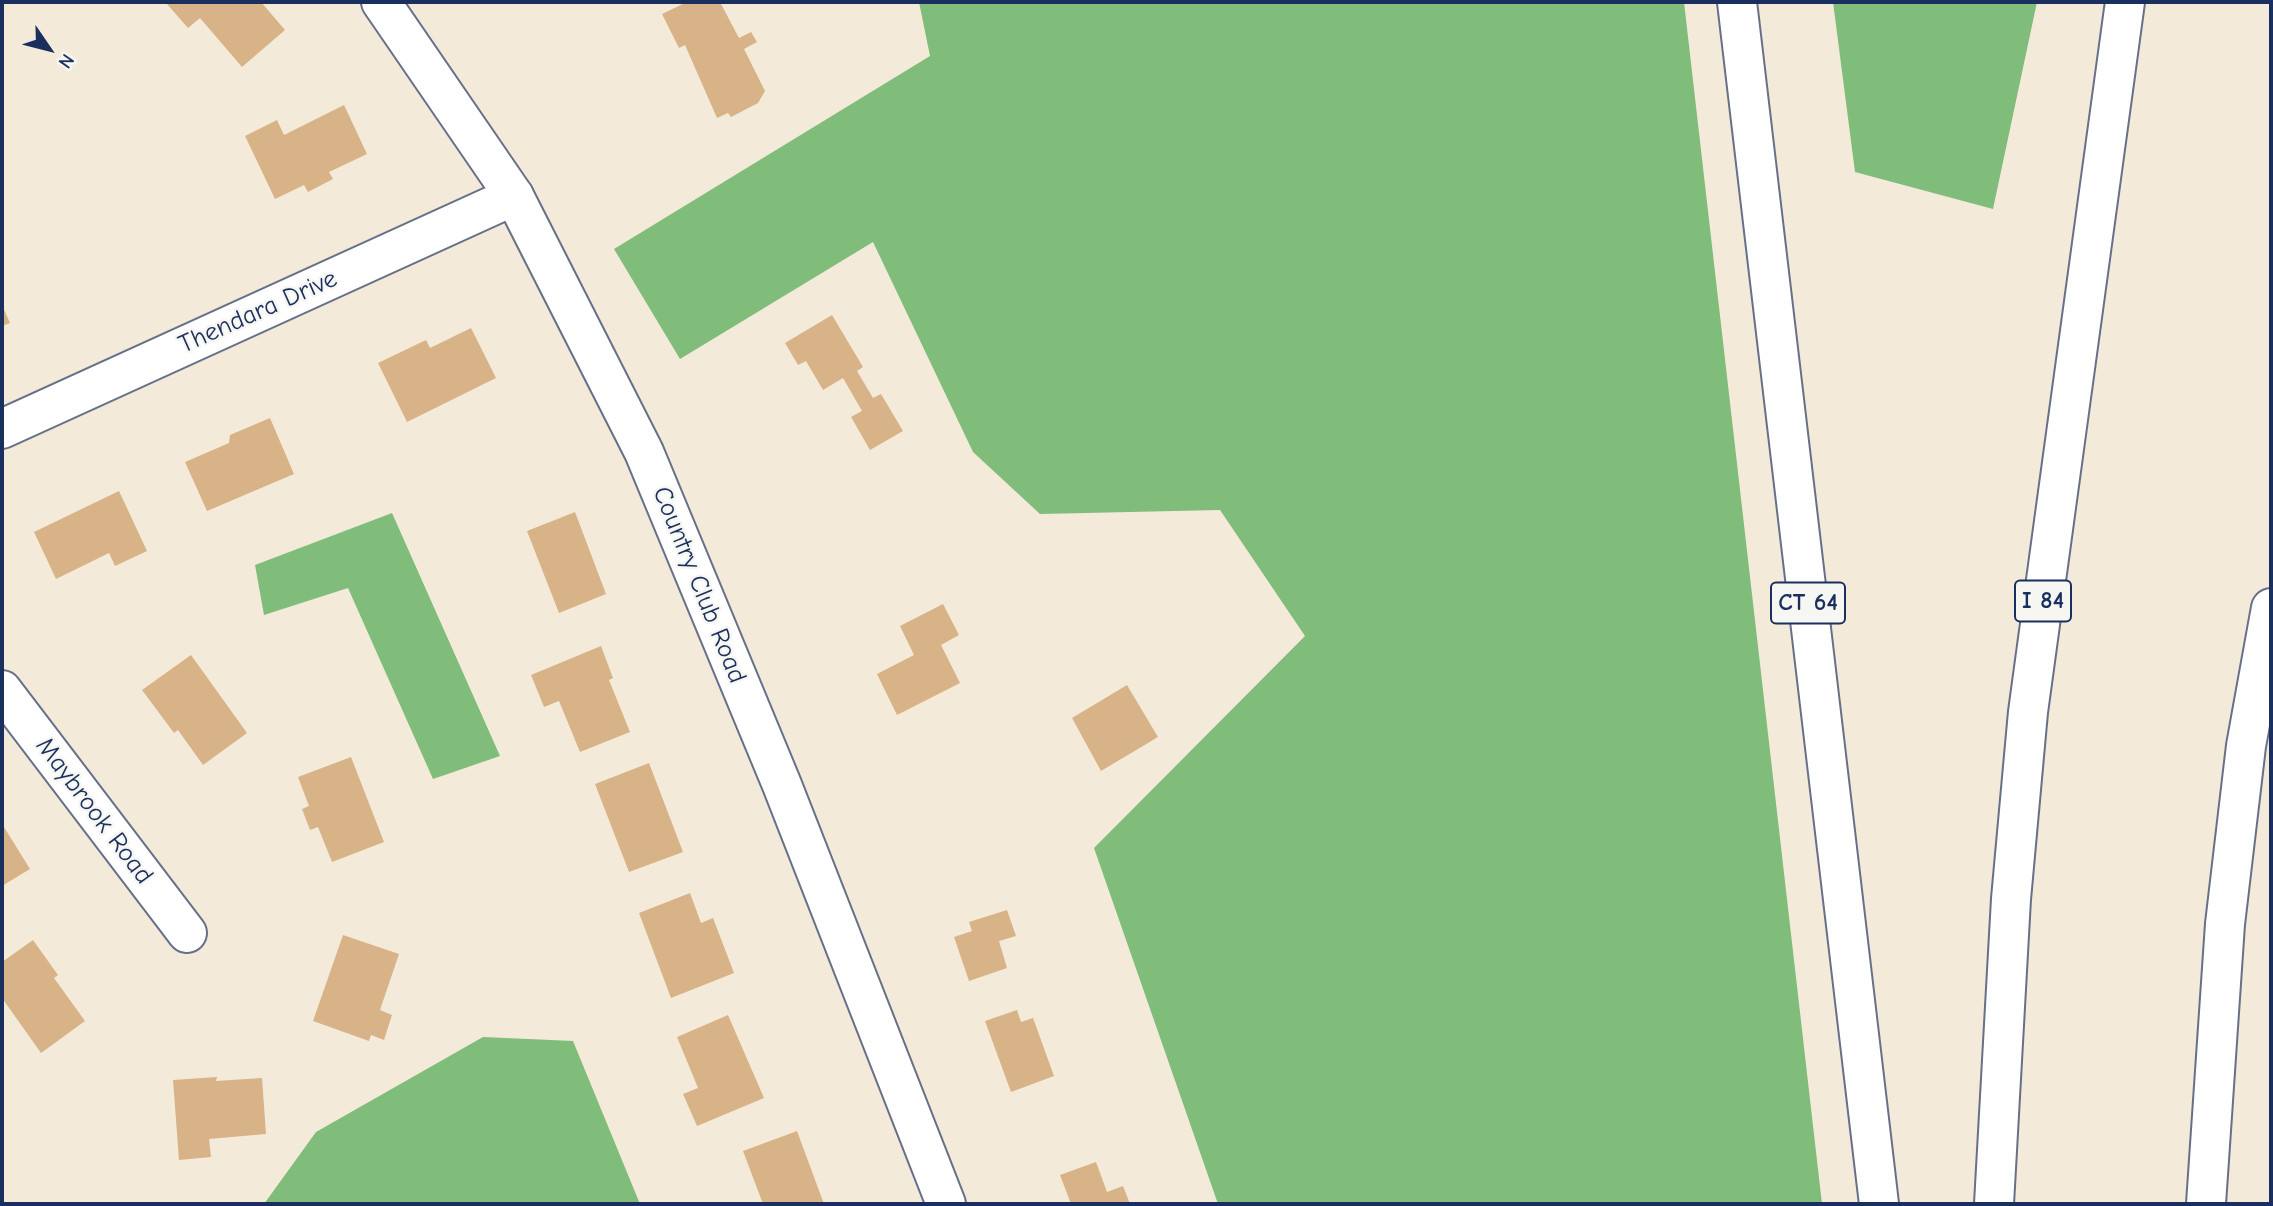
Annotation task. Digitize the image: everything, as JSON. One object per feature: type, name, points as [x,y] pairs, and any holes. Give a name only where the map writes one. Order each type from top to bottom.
[{"type":"main road","name":"Country Club Road","points":[[381,2],[514,196],[644,452],[782,785],[946,1204]]},
{"type":"main road","name":"CT 64","points":[[1737,2],[1879,1204]]},
{"type":"main road","name":"I 84","points":[[1994,1204],[2011,899],[2028,712],[2125,2]]},
{"type":"main road","name":"Thendara Drive","points":[[2,429],[514,196]]},
{"type":"main road","points":[[2206,1204],[2225,925],[2246,746],[2271,608]]},
{"type":"main road","name":"Maybrook Road","points":[[2,690],[187,933]]},
{"type":"green space","points":[[919,2],[1684,2],[1822,1204],[1218,1204],[1094,848],[1305,636],[1220,510],[1040,514],[973,452],[873,242],[680,359],[614,249],[930,56]]},
{"type":"green space","points":[[1833,2],[2037,2],[1993,209],[1855,172]]},
{"type":"green space","points":[[392,513],[500,756],[433,779],[348,588],[264,615],[255,565]]},
{"type":"green space","points":[[483,1037],[573,1041],[640,1204],[264,1204],[316,1132]]},
{"type":"building","points":[[261,2],[285,30],[242,67],[200,18],[188,28],[167,4]]},
{"type":"building","points":[[687,2],[720,2],[739,38],[751,32],[757,42],[744,49],[765,91],[758,103],[731,117],[728,113],[717,118],[685,45],[679,48],[662,14]]},
{"type":"building","points":[[344,105],[367,154],[329,172],[333,179],[308,192],[304,185],[275,199],[245,136],[277,120],[284,135]]},
{"type":"building","points":[[2,305],[10,323],[2,326]]},
{"type":"building","points":[[832,315],[863,367],[857,371],[873,398],[881,394],[903,431],[870,450],[851,417],[862,411],[843,378],[823,390],[806,361],[798,365],[785,343]]},
{"type":"building","points":[[471,328],[496,378],[407,422],[378,363],[426,340],[430,348]]},
{"type":"building","points":[[270,418],[294,474],[207,511],[185,462],[229,443],[230,435]]},
{"type":"building","points":[[119,491],[147,551],[115,566],[109,553],[56,579],[34,532]]},
{"type":"building","points":[[575,512],[606,594],[559,613],[527,531]]},
{"type":"building","points":[[943,604],[959,635],[941,645],[960,683],[897,715],[877,674],[914,655],[900,626]]},
{"type":"building","points":[[601,646],[613,678],[609,680],[630,732],[580,752],[559,701],[544,707],[531,675]]},
{"type":"building","points":[[191,655],[247,733],[203,765],[178,730],[174,733],[142,690]]},
{"type":"building","points":[[1127,685],[1158,737],[1101,771],[1072,718]]},
{"type":"building","points":[[351,757],[384,842],[332,862],[318,827],[310,830],[302,809],[309,806],[298,777]]},
{"type":"building","points":[[649,763],[683,852],[629,872],[595,784]]},
{"type":"building","points":[[4,827],[30,869],[2,886],[2,828]]},
{"type":"building","points":[[690,893],[701,923],[713,918],[734,973],[671,998],[639,913]]},
{"type":"building","points":[[1007,910],[1016,936],[999,941],[1007,968],[969,981],[954,937],[972,931],[969,922]]},
{"type":"building","points":[[343,935],[399,954],[380,1010],[392,1015],[384,1040],[371,1035],[369,1041],[313,1021]]},
{"type":"building","points":[[33,940],[58,975],[54,978],[85,1021],[41,1053],[2,998],[2,962]]},
{"type":"building","points":[[1017,1010],[1021,1022],[1033,1018],[1054,1076],[1011,1092],[985,1021]]},
{"type":"building","points":[[728,1015],[764,1098],[697,1126],[683,1094],[698,1088],[677,1037]]},
{"type":"building","points":[[217,1077],[216,1081],[262,1078],[266,1134],[209,1139],[211,1157],[179,1160],[173,1080]]},
{"type":"building","points":[[797,1131],[824,1204],[763,1204],[743,1151]]},
{"type":"building","points":[[1096,1162],[1107,1192],[1123,1186],[1130,1204],[1071,1204],[1060,1175]]}]
